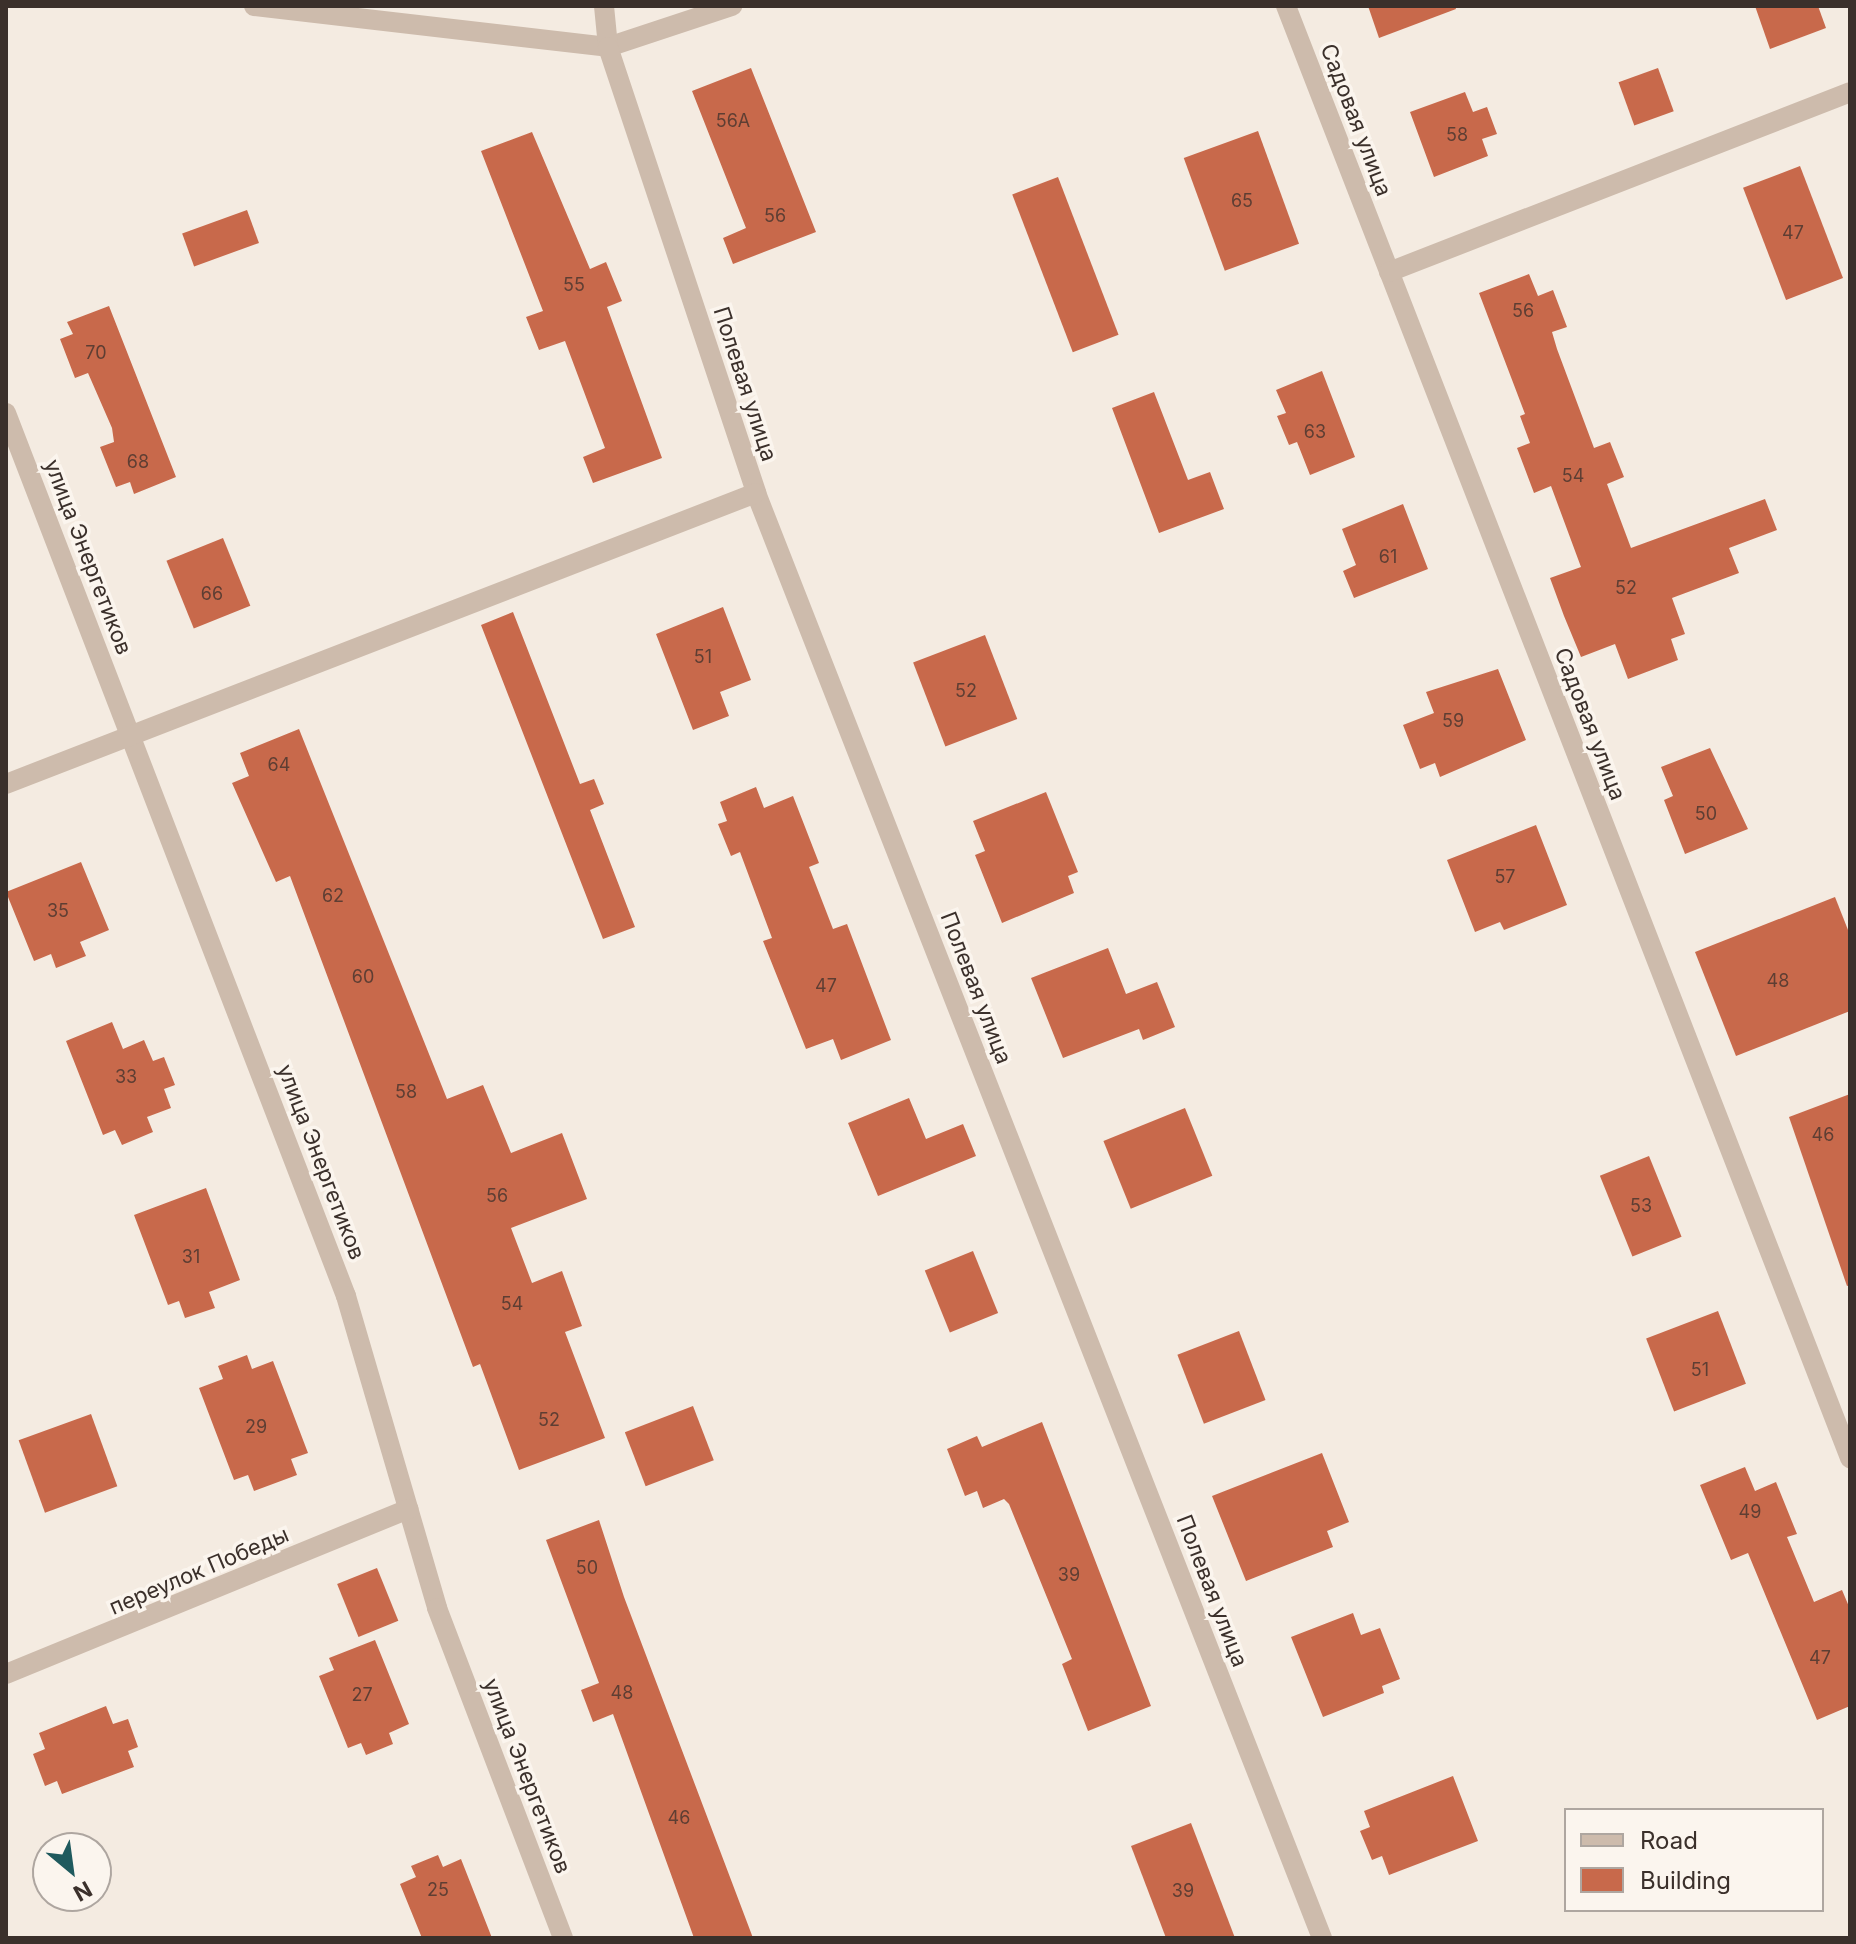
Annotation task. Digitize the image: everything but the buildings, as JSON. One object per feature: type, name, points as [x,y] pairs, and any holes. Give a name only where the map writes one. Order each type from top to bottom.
[{"type":"street","points":[[254,6],[608,47],[732,6]]},
{"type":"street","name":"Полевая улица","points":[[604,6],[608,47],[756,493],[1322,1938]]},
{"type":"street","name":"Садовая улица","points":[[1286,6],[1850,1458]]},
{"type":"street","points":[[1389,272],[1850,92]]},
{"type":"street","name":"улица Энергетиков","points":[[6,413],[346,1296],[437,1608],[563,1938]]},
{"type":"street","points":[[6,784],[132,738],[756,493]]},
{"type":"street","name":"переулок Победы","points":[[6,1674],[409,1509]]}]
